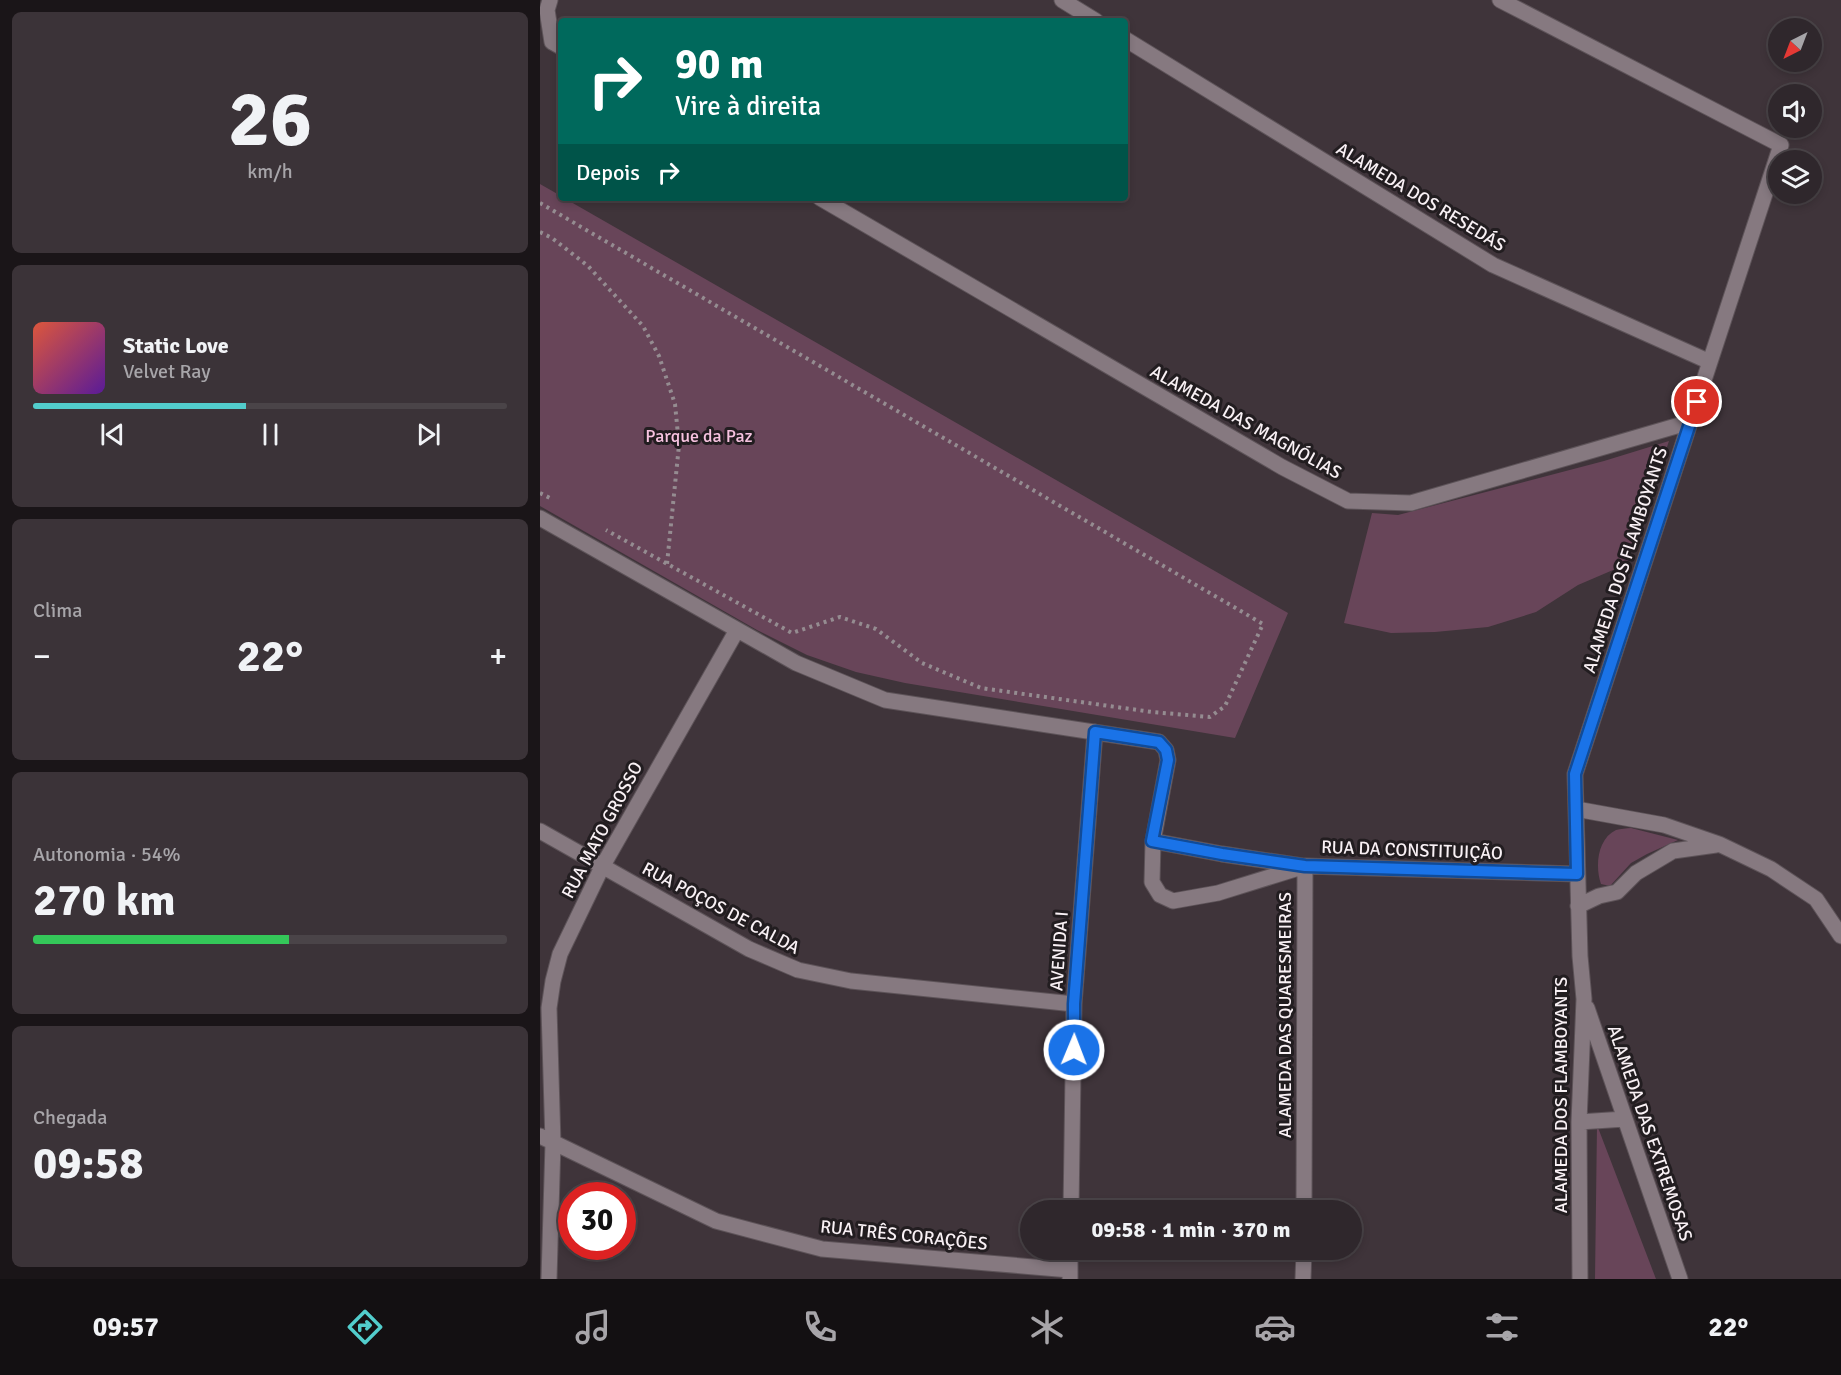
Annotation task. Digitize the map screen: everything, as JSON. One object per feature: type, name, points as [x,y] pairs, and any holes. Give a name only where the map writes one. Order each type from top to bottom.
[{"type":"street","points":[[550,0],[547,10],[552,42],[558,45]]},
{"type":"street","points":[[1062,0],[1091,18]]},
{"type":"street","name":"ALAMEDA DOS FLAMBOYANTS","points":[[1500,0],[1782,145],[1575,774],[1578,906],[1584,999],[1579,1122],[1580,1279]]},
{"type":"street","name":"ALAMEDA DOS RESEDÁS","points":[[1128,41],[1493,265],[1710,362]]},
{"type":"street","name":"ALAMEDA DAS MAGNÓLIAS","points":[[825,201],[1282,467],[1348,501],[1411,503],[1690,422]]},
{"type":"street","points":[[540,518],[796,663],[885,700],[1095,732]]},
{"type":"street","name":"RUA MATO GROSSO","points":[[549,1279],[547,1139],[549,1008],[552,981],[560,954],[602,867],[737,630]]},
{"type":"street","name":"RUA DA CONSTITUIÇÃO","points":[[1095,732],[1159,742],[1166,750],[1168,760],[1152,841],[1152,882],[1160,895],[1173,901],[1218,893],[1305,866],[1577,874]]},
{"type":"street","name":"AVENIDA I","points":[[1071,1200],[1074,1004],[1095,732]]},
{"type":"street","points":[[1576,809],[1664,825],[1719,844],[1770,869],[1816,899],[1841,936]]},
{"type":"street","name":"RUA POÇOS DE CALDA","points":[[540,831],[748,949],[798,970],[851,981],[1074,1004]]},
{"type":"street","name":"ALAMEDA DAS QUARESMEIRAS","points":[[1152,841],[1305,866],[1304,1200]]},
{"type":"street","points":[[1578,906],[1599,896],[1617,892],[1636,873],[1673,851],[1719,844]]},
{"type":"street","name":"ALAMEDA DAS EXTREMOSAS","points":[[1584,999],[1680,1279]]},
{"type":"street","points":[[1579,1122],[1625,1119]]},
{"type":"street","name":"RUA TRÊS CORAÇÕES","points":[[547,1139],[716,1221],[822,1249],[1070,1275]]},
{"type":"street","points":[[1304,1260],[1304,1279]]},
{"type":"path","points":[[540,203],[1263,624],[1225,706],[1210,717],[1152,712],[981,688],[922,663],[876,629],[840,617],[792,633],[602,527]]},
{"type":"path","points":[[540,232],[552,238],[588,266],[643,326],[659,356],[675,404],[679,445],[667,564]]},
{"type":"path","points":[[540,493],[561,504]]},
{"type":"green space","name":"Parque da Paz","points":[[540,184],[558,194],[558,201],[569,201],[1288,613],[1235,738],[905,683],[856,672],[807,655],[757,630],[540,506]]},
{"type":"green space","points":[[1669,441],[1627,564],[1578,585],[1536,612],[1488,627],[1391,633],[1344,623],[1372,513],[1398,515],[1604,461]]},
{"type":"green space","points":[[1631,828],[1678,840],[1631,863],[1610,886],[1601,884],[1598,862],[1601,847],[1610,834],[1616,830]]},
{"type":"green space","points":[[1597,1125],[1656,1279],[1595,1279]]},
{"type":"route","points":[[1074,1050],[1074,1004],[1095,732],[1159,742],[1166,750],[1168,760],[1152,841],[1305,866],[1577,874],[1575,774],[1697,402]]}]
